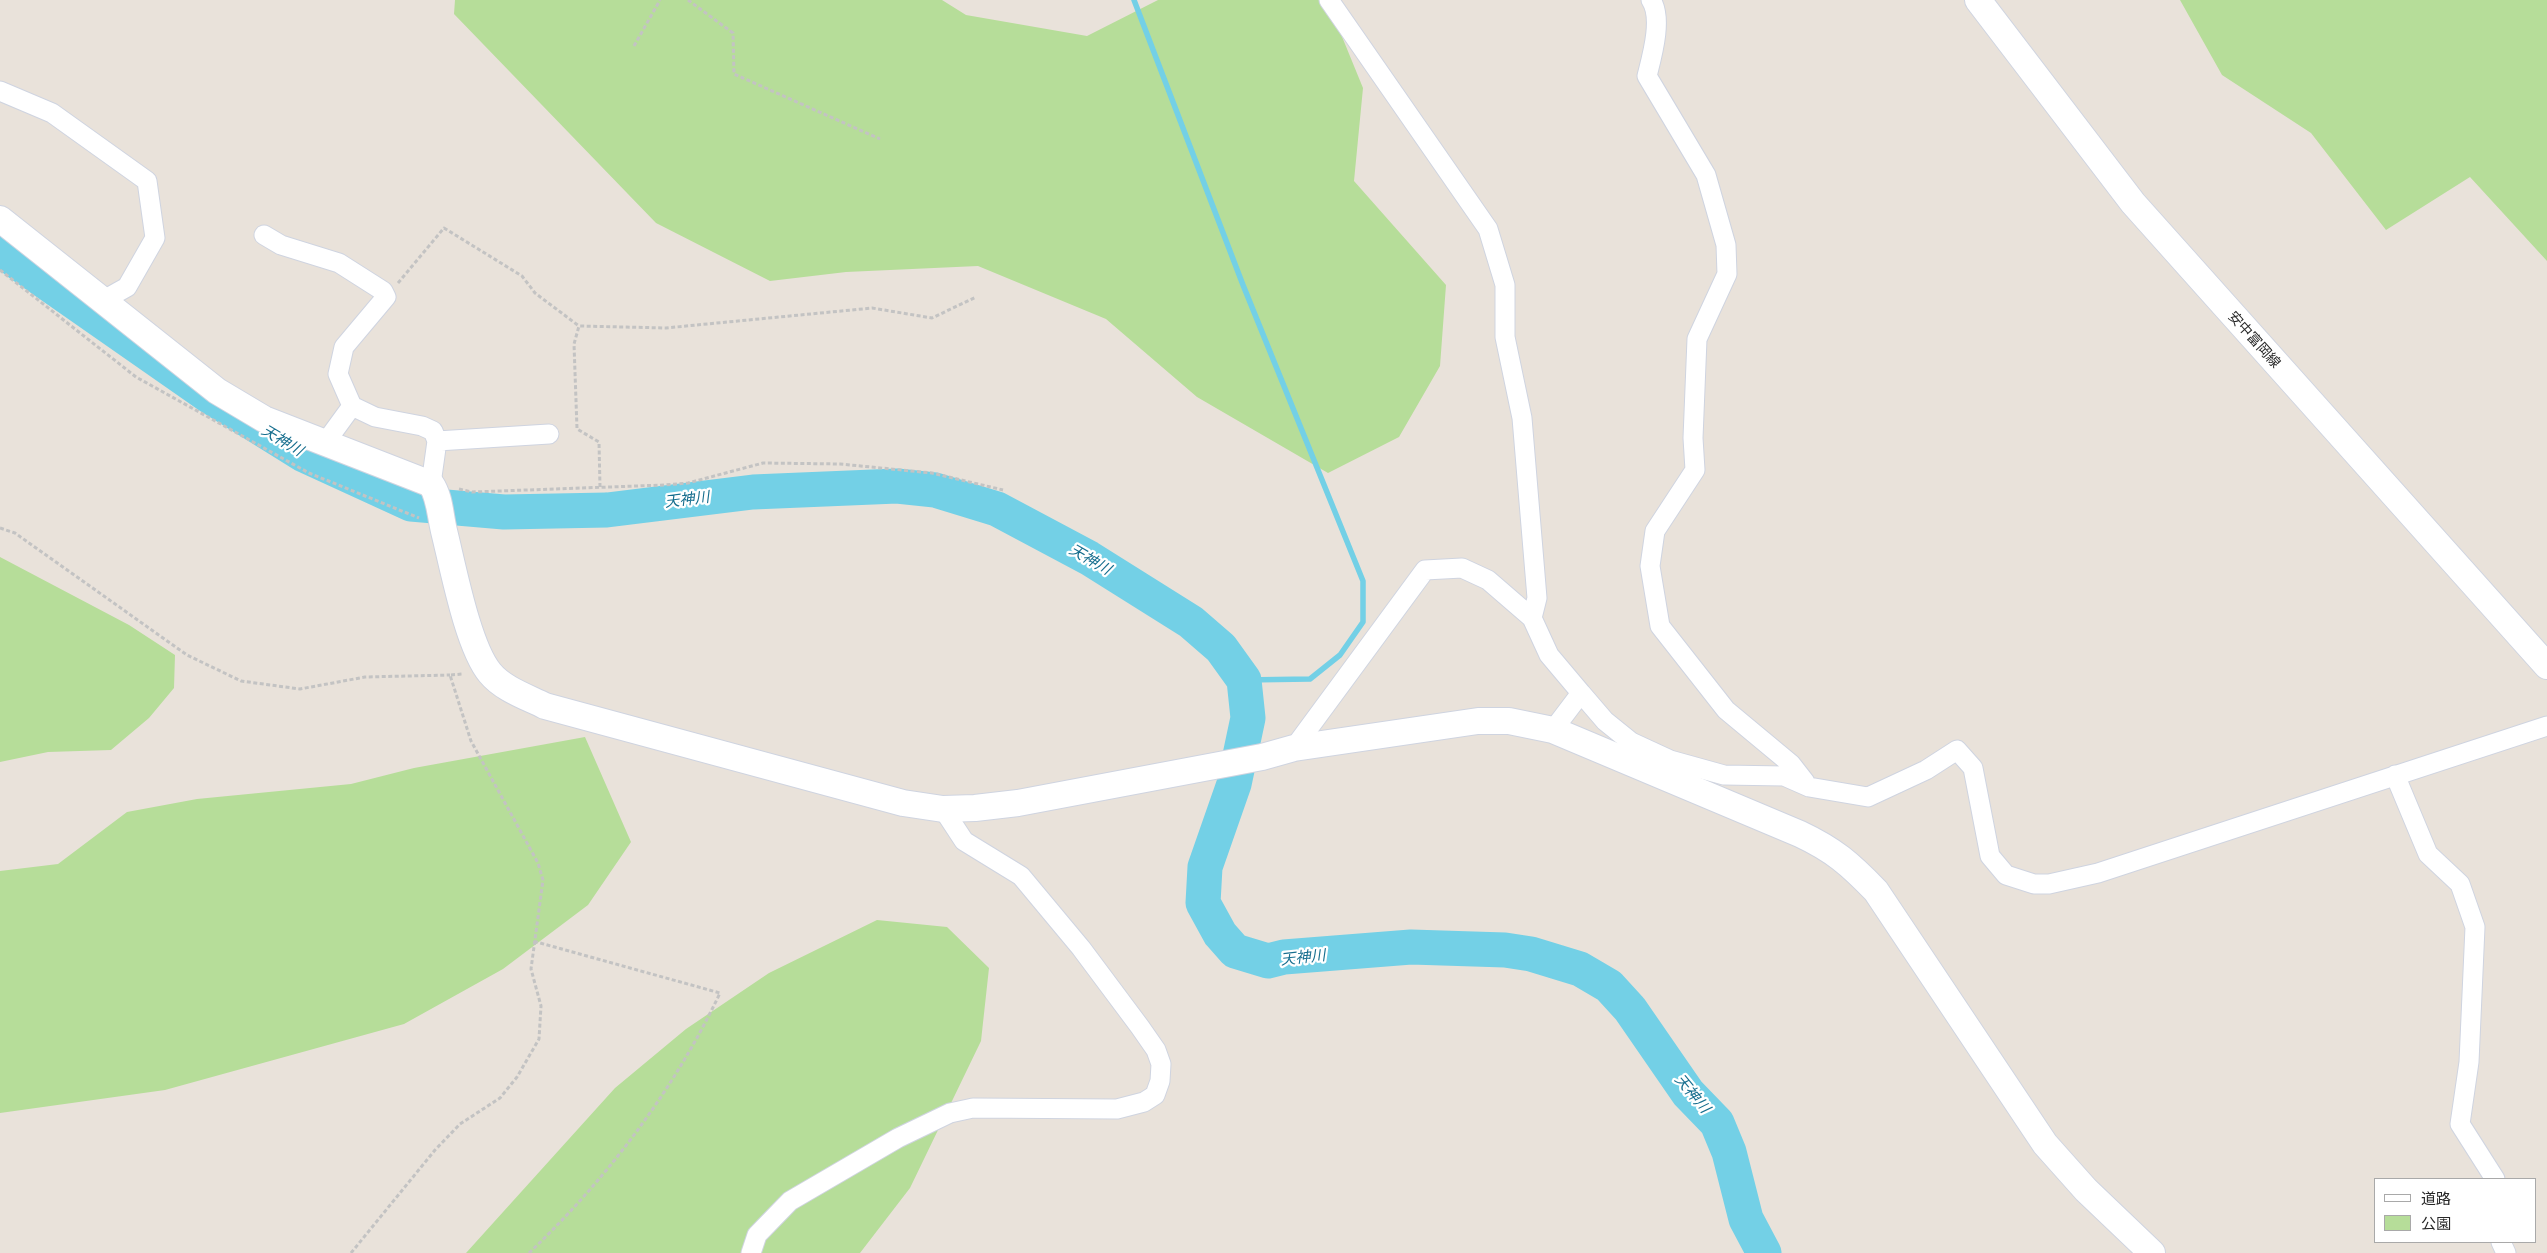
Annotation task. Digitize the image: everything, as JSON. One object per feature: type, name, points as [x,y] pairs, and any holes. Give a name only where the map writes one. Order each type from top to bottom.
[{"type":"street","points":[[1328,0],[1488,229],[1505,284],[1505,337],[1522,418],[1537,598],[1532,618]]},
{"type":"street","points":[[1651,0],[1656,7],[1655,42],[1647,76],[1706,174],[1726,245],[1727,274],[1697,339],[1693,438],[1695,470],[1655,531],[1650,566],[1660,626],[1726,710],[1790,764],[1808,787]]},
{"type":"street","name":"安中富岡線","points":[[1978,0],[2133,203],[2547,666]]},
{"type":"street","points":[[0,90],[52,113],[147,181],[155,238],[127,287],[102,301]]},
{"type":"street","points":[[0,219],[217,391],[264,419],[434,488]]},
{"type":"street","points":[[264,235],[281,245],[339,263],[378,286],[383,291],[386,298],[344,347],[338,374],[352,406],[375,417],[422,426],[433,431],[437,441],[434,488],[473,642],[489,672],[508,687],[545,706],[903,803],[943,809],[975,808],[1018,803],[1262,757],[1294,748],[1478,721],[1509,721],[1553,730],[1800,834],[1825,846],[1848,862],[1876,891],[2046,1144],[2086,1190],[2152,1253]]},
{"type":"street","points":[[325,443],[352,406]]},
{"type":"street","points":[[437,441],[549,434]]},
{"type":"street","points":[[1294,748],[1425,570],[1462,568],[1488,580],[1532,618],[1549,655],[1605,721],[1631,742],[1670,760],[1724,774],[1784,776],[1808,787],[1868,798],[1926,770],[1958,750],[1973,768],[1990,856],[2006,875],[2034,884],[2049,884],[2098,873],[2547,726]]},
{"type":"street","points":[[1553,730],[1582,693]]},
{"type":"street","points":[[2394,775],[2428,854],[2460,884],[2475,927],[2469,1062],[2460,1124],[2494,1178]]},
{"type":"street","points":[[751,1253],[757,1235],[790,1201],[898,1138],[950,1114],[974,1108],[1117,1109],[1144,1102],[1155,1095],[1160,1081],[1162,1064],[1156,1050],[1140,1027],[1081,948],[1021,876],[964,841],[943,809]]},
{"type":"path","points":[[634,46],[660,0]]},
{"type":"path","points":[[688,0],[733,33],[734,74],[880,139]]},
{"type":"path","points":[[386,298],[444,228],[522,276],[536,293],[579,326],[666,328],[872,308],[932,318],[976,297]]},
{"type":"path","points":[[579,326],[574,344],[577,429],[599,442],[600,488]]},
{"type":"path","points":[[434,488],[472,492],[688,483],[763,463],[773,463],[840,464],[932,473],[1003,490]]},
{"type":"path","points":[[0,528],[15,533],[187,655],[241,680],[300,689],[365,677],[489,672]]},
{"type":"path","points":[[351,1253],[435,1150],[460,1124],[500,1098],[517,1077],[539,1039],[541,1006],[530,969],[543,880],[538,863],[471,741],[450,675]]},
{"type":"path","points":[[529,1253],[608,1170],[660,1096],[703,1029],[720,993],[533,941]]},
{"type":"green space","points":[[455,0],[942,0],[966,15],[1087,36],[1158,0],[1327,0],[1363,88],[1354,181],[1446,285],[1440,366],[1399,437],[1328,473],[1197,397],[1106,319],[978,266],[846,272],[770,281],[656,223],[454,14]]},
{"type":"green space","points":[[2180,0],[2547,0],[2547,261],[2470,177],[2386,230],[2311,133],[2222,75]]},
{"type":"green space","points":[[0,557],[129,625],[175,655],[174,688],[149,718],[111,750],[48,752],[0,762]]},
{"type":"green space","points":[[585,737],[631,842],[588,905],[503,969],[404,1024],[165,1090],[0,1113],[0,871],[58,864],[127,812],[197,799],[351,784],[414,768]]},
{"type":"green space","points":[[877,920],[947,927],[989,968],[981,1041],[910,1188],[860,1253],[466,1253],[615,1088],[686,1029],[769,973]]},
{"type":"waterway","points":[[1134,0],[1243,285],[1363,581],[1363,622],[1340,655],[1310,679],[1244,680]]},
{"type":"waterway","name":"天神川","points":[[0,247],[17,262],[209,396],[302,454],[411,504],[504,512],[607,510],[753,492],[897,486],[935,490],[997,509],[1089,558],[1191,622],[1221,648],[1244,680],[1248,718],[1234,784],[1205,867],[1203,903],[1220,934],[1235,951],[1268,961],[1284,957],[1411,947],[1505,950],[1531,954],[1580,969],[1609,986],[1630,1009],[1688,1093],[1717,1123],[1729,1152],[1746,1219],[1764,1253]]}]
